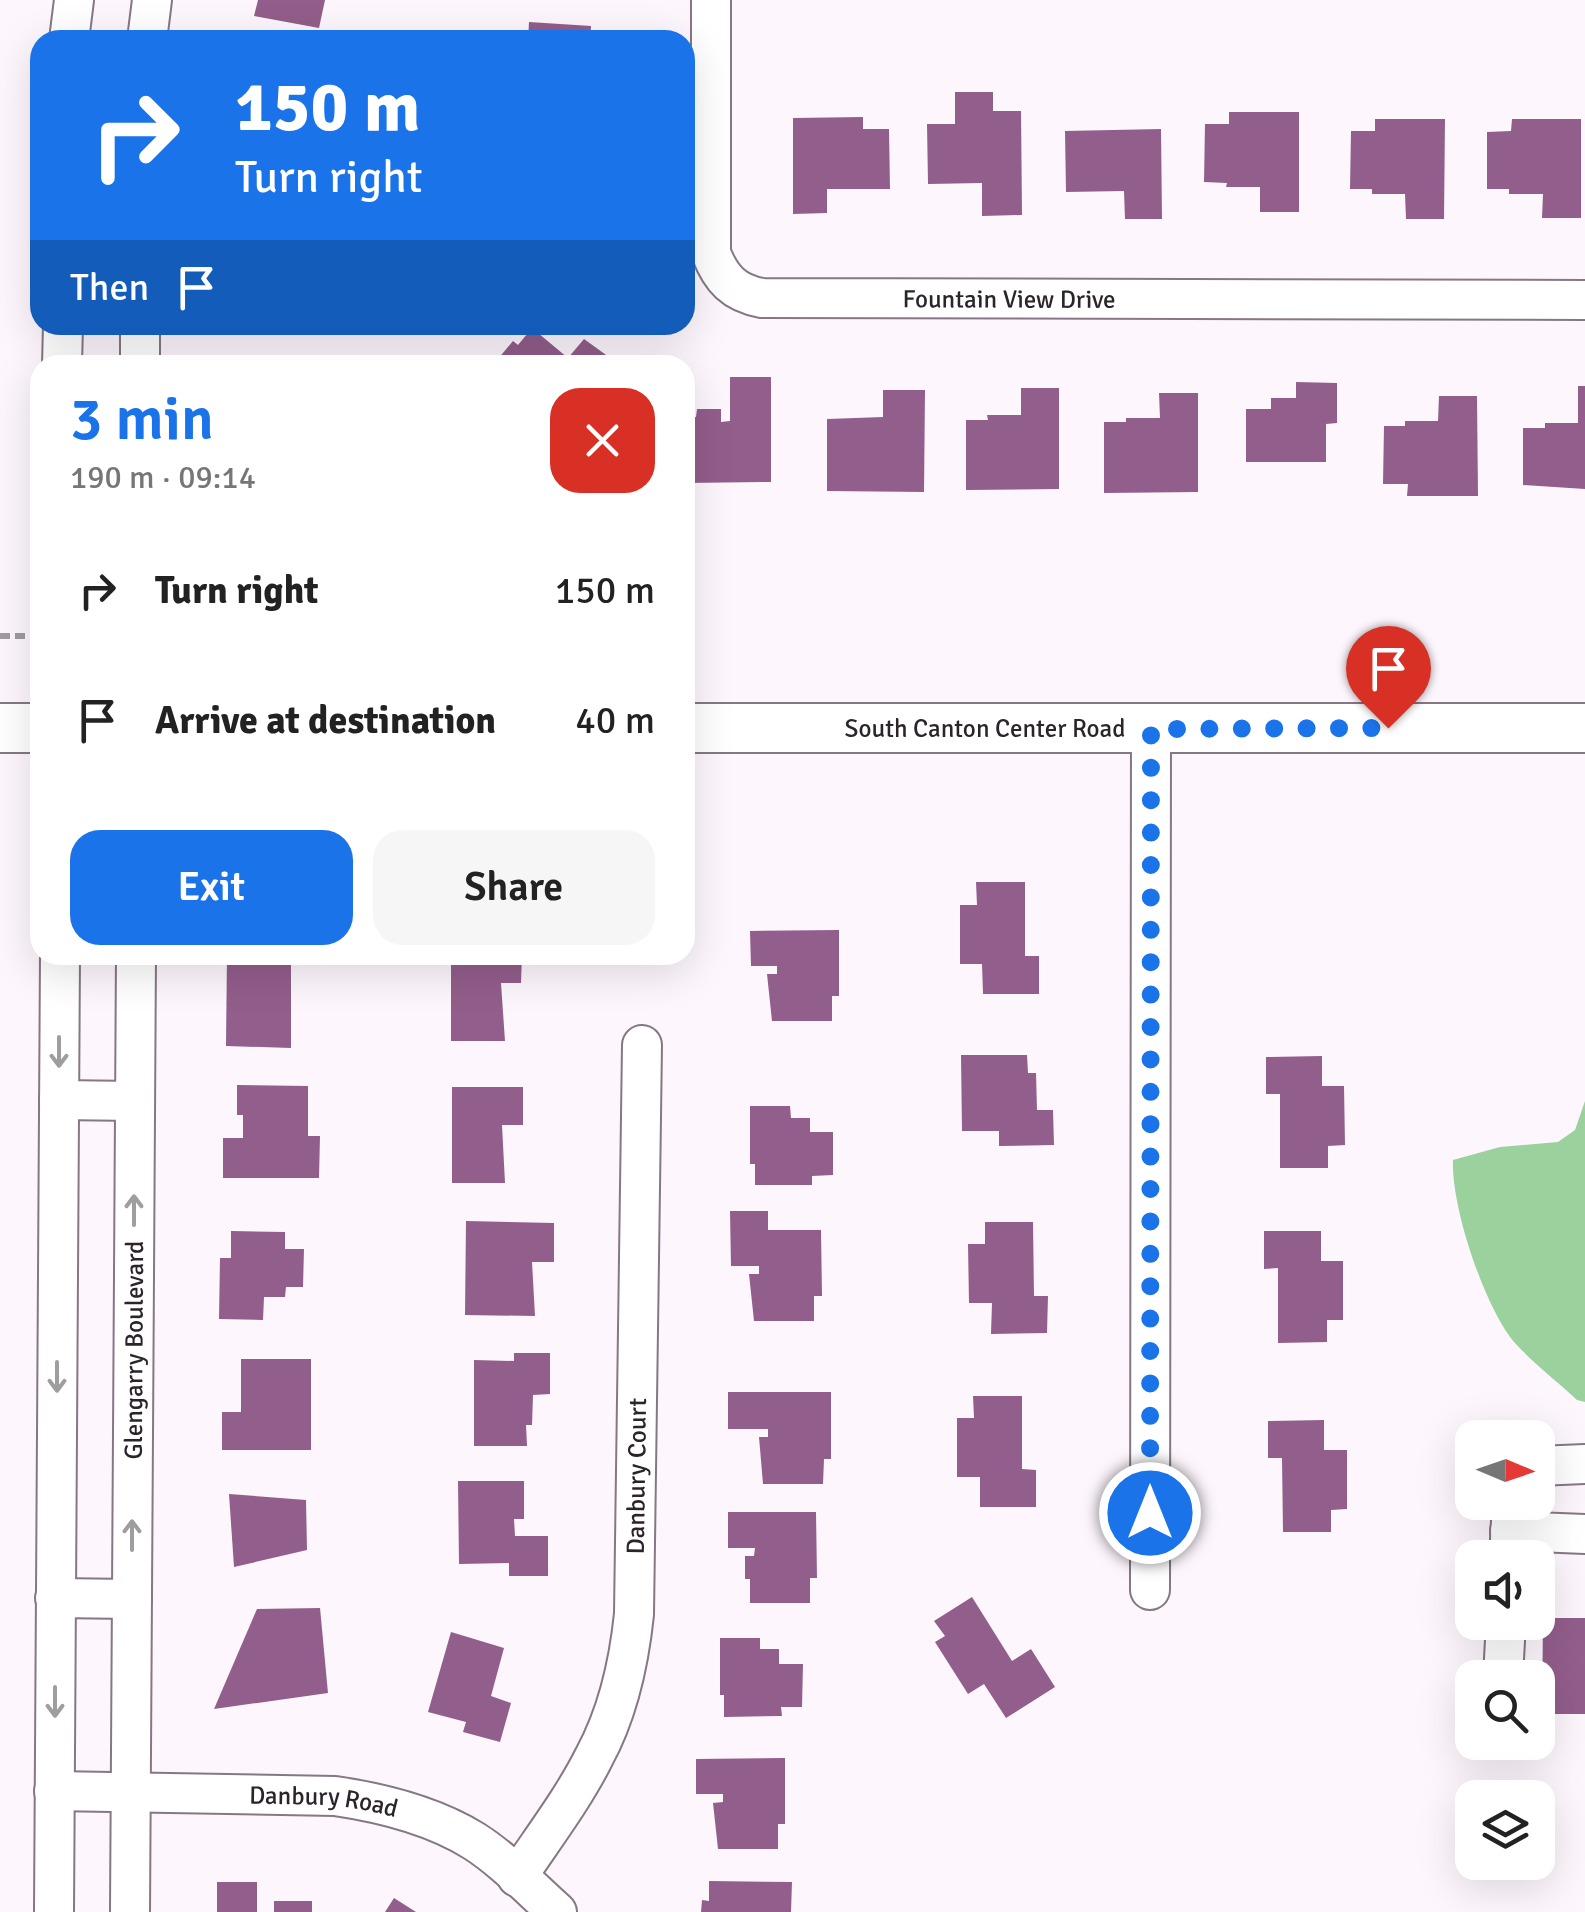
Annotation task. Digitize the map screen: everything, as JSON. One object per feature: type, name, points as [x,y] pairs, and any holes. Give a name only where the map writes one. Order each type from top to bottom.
[{"type":"main road","points":[[0,728],[30,728]]},
{"type":"main road","name":"South Canton Center Road","points":[[695,728],[1585,728]]},
{"type":"street","points":[[70,30],[74,0]]},
{"type":"street","points":[[148,30],[152,0]]},
{"type":"street","name":"Fountain View Drive","points":[[711,0],[710,253],[730,286],[748,296],[1585,300]]},
{"type":"street","points":[[1150,1590],[1151,729]]},
{"type":"street","points":[[54,1912],[60,965]]},
{"type":"street","name":"Glengarry Boulevard","points":[[130,1912],[136,965]]},
{"type":"street","name":"Danbury Court","points":[[517,1877],[594,1759],[614,1712],[630,1652],[634,1614],[642,1045]]},
{"type":"street","points":[[59,1100],[135,1101]]},
{"type":"street","points":[[1555,1465],[1585,1464]]},
{"type":"street","points":[[1510,1530],[1585,1534]]},
{"type":"street","points":[[55,1598],[132,1599]]},
{"type":"street","name":"Danbury Road","points":[[54,1791],[335,1796],[373,1801],[419,1814],[475,1842],[557,1912]]},
{"type":"path","points":[[0,636],[30,636]]},
{"type":"green space","points":[[1585,1101],[1585,1402],[1577,1400],[1529,1357],[1503,1326],[1472,1255],[1457,1203],[1453,1160],[1500,1147],[1558,1142],[1575,1130]]},
{"type":"building","points":[[258,0],[325,0],[319,28],[254,16]]},
{"type":"building","points":[[529,22],[591,26],[591,30],[529,30]]},
{"type":"building","points":[[955,92],[993,92],[993,111],[1021,111],[1022,215],[982,216],[982,183],[928,184],[927,124],[955,124]]},
{"type":"building","points":[[1229,112],[1299,112],[1299,212],[1260,212],[1260,187],[1226,187],[1227,183],[1204,182],[1205,124],[1229,124]]},
{"type":"building","points":[[863,117],[863,129],[889,129],[890,189],[827,189],[827,213],[793,214],[793,118]]},
{"type":"building","points":[[1375,119],[1445,119],[1444,219],[1406,219],[1405,194],[1350,189],[1351,131],[1375,131]]},
{"type":"building","points":[[1512,119],[1581,119],[1581,218],[1542,218],[1543,194],[1509,194],[1509,189],[1487,189],[1487,132],[1511,131]]},
{"type":"building","points":[[1161,129],[1162,219],[1125,219],[1124,191],[1066,192],[1065,131]]},
{"type":"building","points":[[526,335],[540,335],[564,355],[501,355],[513,341],[518,345]]},
{"type":"building","points":[[584,339],[606,355],[571,355]]},
{"type":"building","points":[[730,377],[771,377],[771,482],[695,483],[697,409],[721,409],[721,422],[730,421]]},
{"type":"building","points":[[1296,382],[1337,383],[1337,423],[1326,424],[1326,462],[1246,462],[1246,409],[1271,409],[1271,398],[1296,398]]},
{"type":"building","points":[[1578,386],[1585,386],[1585,489],[1523,485],[1523,428],[1578,423]]},
{"type":"building","points":[[1021,388],[1059,388],[1059,489],[966,490],[966,420],[988,420],[987,415],[1021,415]]},
{"type":"building","points":[[883,390],[925,390],[924,492],[827,491],[827,419],[883,417]]},
{"type":"building","points":[[1159,393],[1198,393],[1198,492],[1104,493],[1104,422],[1160,418]]},
{"type":"building","points":[[1439,396],[1477,396],[1478,496],[1407,496],[1408,484],[1383,484],[1384,426],[1405,426],[1405,421],[1438,421]]},
{"type":"building","points":[[976,882],[1025,882],[1025,956],[1039,956],[1039,994],[983,994],[982,964],[960,964],[960,905],[977,905]]},
{"type":"building","points":[[839,930],[839,996],[832,996],[832,1021],[772,1021],[767,974],[777,974],[777,966],[751,966],[750,931]]},
{"type":"building","points":[[227,965],[291,965],[291,1048],[226,1046]]},
{"type":"building","points":[[451,965],[522,965],[521,983],[501,983],[505,1041],[451,1041]]},
{"type":"building","points":[[961,1055],[1027,1055],[1028,1073],[1036,1073],[1037,1110],[1053,1110],[1054,1145],[999,1146],[999,1131],[962,1131]]},
{"type":"building","points":[[1322,1056],[1322,1086],[1344,1086],[1345,1145],[1328,1146],[1328,1168],[1280,1168],[1280,1094],[1266,1094],[1266,1057]]},
{"type":"building","points":[[237,1085],[308,1086],[308,1136],[320,1136],[319,1178],[223,1178],[223,1138],[243,1138],[243,1115],[237,1115]]},
{"type":"building","points":[[452,1087],[523,1087],[523,1125],[502,1125],[505,1183],[452,1183]]},
{"type":"building","points":[[750,1106],[790,1106],[791,1118],[810,1118],[810,1132],[833,1132],[833,1175],[812,1176],[812,1185],[755,1185],[755,1164],[750,1164]]},
{"type":"building","points":[[730,1211],[768,1211],[768,1230],[821,1230],[822,1296],[814,1296],[814,1321],[754,1321],[749,1274],[759,1274],[759,1266],[731,1266]]},
{"type":"building","points":[[466,1221],[554,1223],[554,1262],[532,1262],[535,1316],[465,1315]]},
{"type":"building","points":[[985,1222],[1033,1222],[1034,1296],[1048,1296],[1047,1333],[991,1334],[992,1303],[969,1303],[968,1244],[985,1244]]},
{"type":"building","points":[[231,1231],[285,1232],[285,1249],[304,1249],[303,1287],[286,1287],[285,1297],[264,1297],[263,1320],[219,1319],[220,1258],[231,1258]]},
{"type":"building","points":[[1264,1231],[1321,1231],[1321,1261],[1343,1261],[1343,1320],[1327,1320],[1327,1342],[1278,1343],[1278,1268],[1264,1269]]},
{"type":"building","points":[[514,1353],[550,1353],[550,1394],[533,1395],[532,1425],[526,1425],[527,1446],[474,1446],[474,1360],[514,1361]]},
{"type":"building","points":[[241,1359],[311,1359],[311,1450],[222,1450],[222,1412],[241,1412]]},
{"type":"building","points":[[728,1392],[831,1392],[831,1459],[824,1459],[823,1484],[763,1484],[759,1437],[768,1437],[768,1429],[728,1429]]},
{"type":"building","points":[[973,1396],[1022,1396],[1022,1469],[1036,1470],[1036,1507],[980,1507],[980,1477],[957,1477],[957,1418],[974,1418]]},
{"type":"building","points":[[1324,1420],[1324,1450],[1347,1450],[1347,1509],[1331,1510],[1331,1532],[1283,1532],[1282,1458],[1268,1458],[1268,1421]]},
{"type":"building","points":[[458,1481],[524,1481],[524,1519],[514,1519],[515,1536],[548,1536],[548,1576],[509,1576],[509,1563],[459,1564]]},
{"type":"building","points":[[229,1494],[306,1500],[307,1550],[234,1567]]},
{"type":"building","points":[[728,1512],[816,1512],[817,1578],[810,1578],[810,1603],[750,1603],[745,1556],[754,1556],[755,1548],[728,1548]]},
{"type":"building","points":[[972,1597],[1012,1661],[1031,1649],[1055,1687],[1006,1718],[984,1684],[968,1694],[935,1642],[945,1636],[934,1621]]},
{"type":"building","points":[[320,1608],[328,1693],[214,1709],[257,1609]]},
{"type":"building","points":[[1555,1618],[1585,1618],[1585,1714],[1555,1714],[1555,1660],[1543,1660],[1543,1640],[1555,1640]]},
{"type":"building","points":[[451,1632],[504,1648],[491,1696],[511,1703],[500,1742],[463,1732],[466,1722],[428,1712]]},
{"type":"building","points":[[720,1638],[760,1638],[760,1649],[779,1649],[779,1664],[803,1664],[802,1707],[781,1707],[782,1716],[724,1717]]},
{"type":"building","points":[[785,1758],[785,1824],[778,1824],[778,1849],[718,1849],[713,1803],[723,1802],[723,1794],[696,1794],[696,1759]]},
{"type":"building","points":[[709,1881],[792,1882],[791,1912],[701,1912],[702,1900],[709,1901]]},
{"type":"building","points":[[217,1882],[257,1882],[257,1912],[217,1912]]},
{"type":"building","points":[[394,1898],[416,1912],[385,1912]]},
{"type":"building","points":[[274,1901],[312,1901],[312,1912],[274,1912]]},
{"type":"route","points":[[1150,1513],[1151,729],[1388,728]]}]
